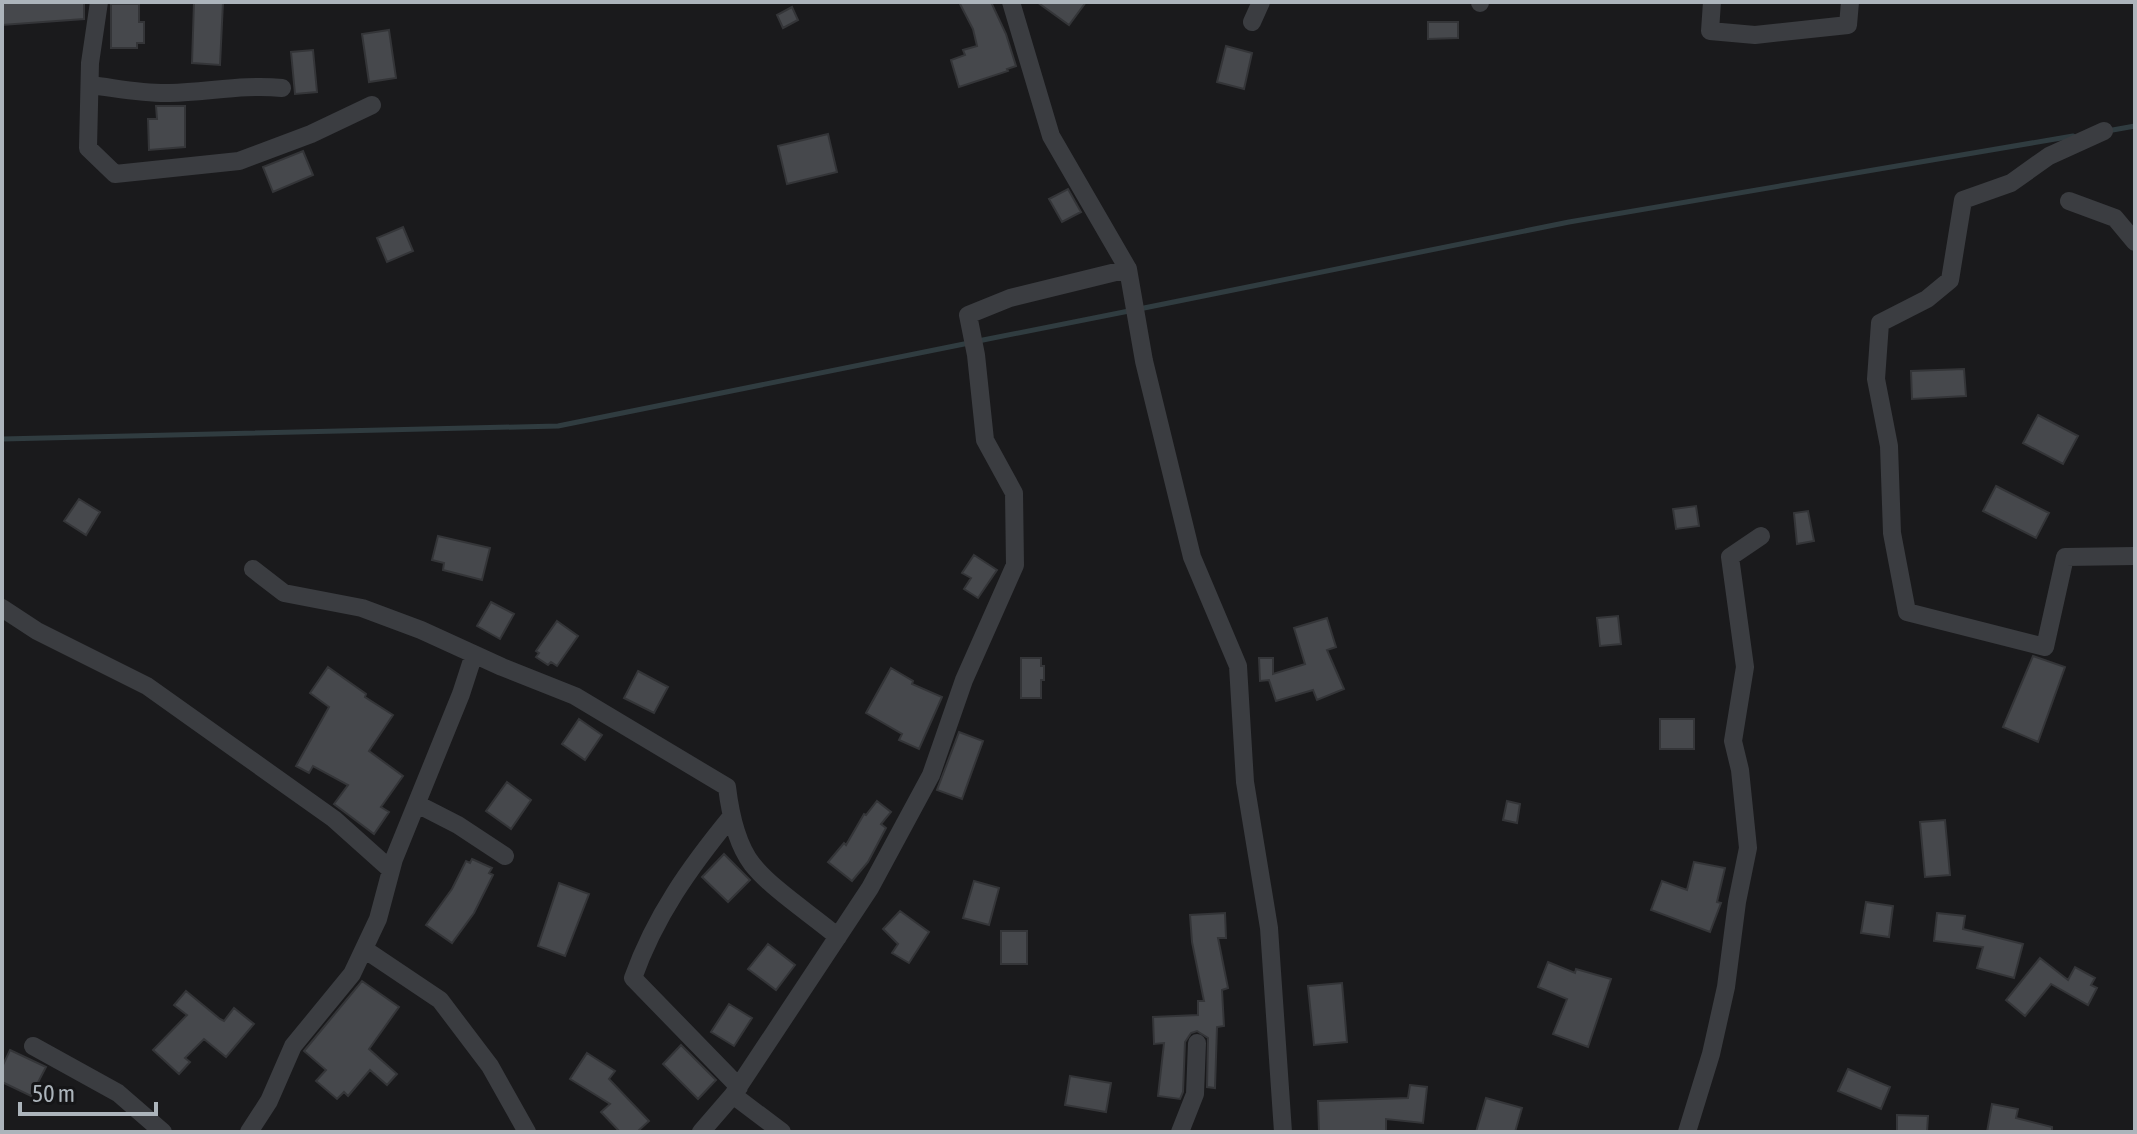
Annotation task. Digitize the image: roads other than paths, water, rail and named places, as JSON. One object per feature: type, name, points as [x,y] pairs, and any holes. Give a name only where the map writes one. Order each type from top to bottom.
[{"type":"street","points":[[99,2],[90,63],[88,148],[115,174],[239,161],[311,134],[372,105]]},
{"type":"street","points":[[1011,2],[1051,136],[1128,269],[1144,361],[1192,557],[1238,666],[1245,782],[1269,928],[1283,1132]]},
{"type":"street","points":[[1252,22],[1261,2]]},
{"type":"street","points":[[1712,2],[1710,31],[1755,35],[1848,25],[1850,2]]},
{"type":"street","points":[[90,85],[165,93],[219,91],[254,85],[282,88]]},
{"type":"street","points":[[2104,131],[2049,156],[2011,183],[1963,200],[1950,280],[1927,299],[1880,323],[1876,379],[1889,446],[1892,533],[1907,612],[2045,647],[2065,557],[2135,556]]},
{"type":"street","points":[[2069,201],[2115,218],[2135,242]]},
{"type":"street","points":[[701,1132],[736,1091],[870,888],[931,775],[964,680],[1015,565],[1014,493],[985,440],[976,355],[968,315],[1010,298],[1128,269]]},
{"type":"street","points":[[1687,1132],[1711,1054],[1726,987],[1737,902],[1748,848],[1740,770],[1733,741],[1745,667],[1730,557],[1761,536]]},
{"type":"street","points":[[253,569],[284,593],[362,608],[575,696],[672,752],[727,787],[731,817],[750,862],[774,887],[838,937]]},
{"type":"street","points":[[2,608],[37,631],[147,686],[334,819],[391,870]]},
{"type":"street","points":[[249,1132],[269,1101],[293,1046],[352,974],[364,949],[378,919],[391,870],[474,654]]},
{"type":"street","points":[[417,804],[458,825],[505,856]]},
{"type":"street","points":[[731,817],[697,858],[647,938],[633,978],[736,1091],[782,1132]]},
{"type":"street","points":[[364,949],[440,1000],[490,1066],[527,1132]]},
{"type":"street","points":[[1180,1132],[1195,1094],[1197,1043]]},
{"type":"street","points":[[33,1046],[118,1093],[163,1132]]},
{"type":"waterway","points":[[2107,131],[2135,126]]},
{"type":"waterway","points":[[1139,309],[1569,222],[2073,136]]},
{"type":"waterway","points":[[978,341],[1129,311]]},
{"type":"waterway","points":[[2,439],[558,426],[969,343]]}]
